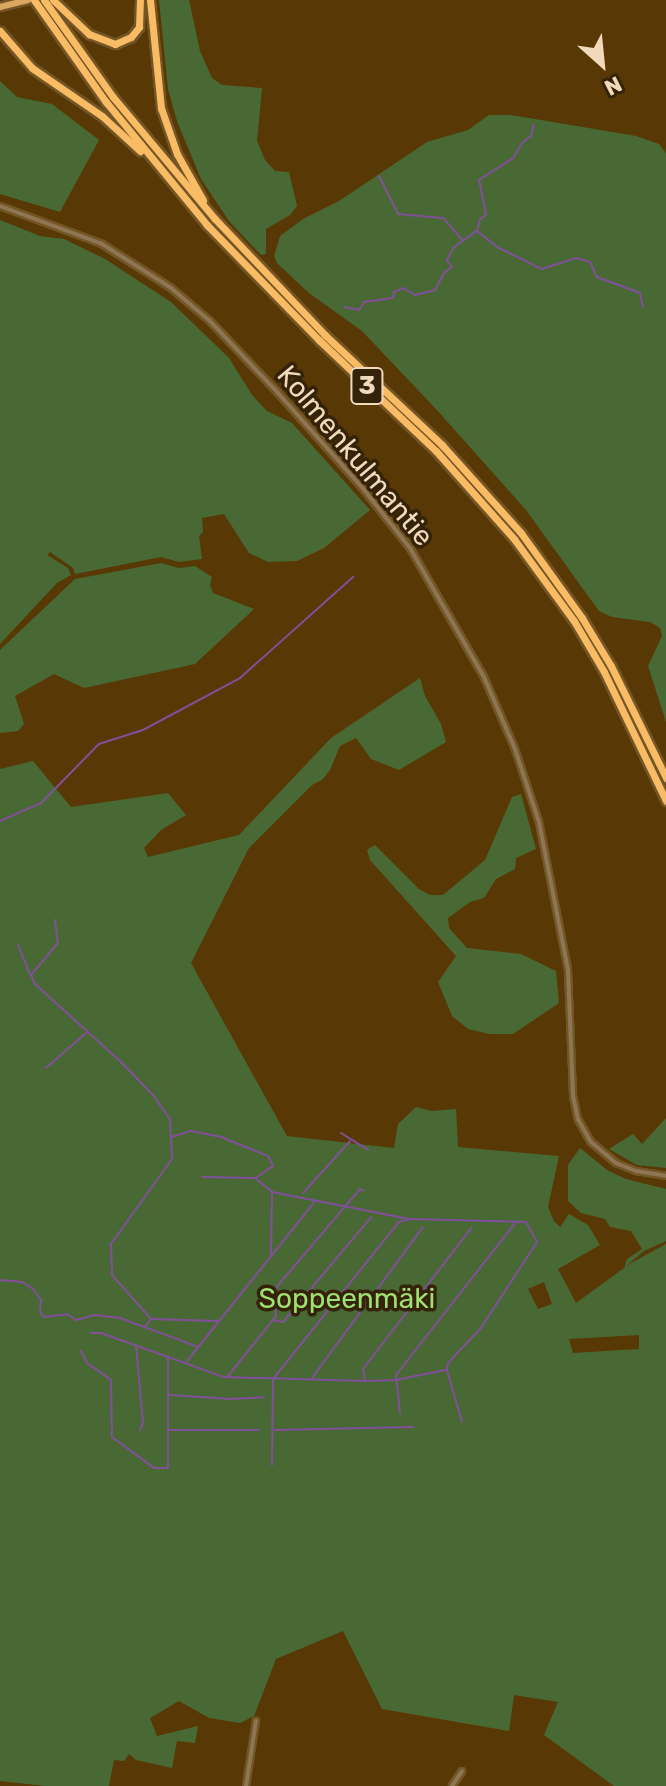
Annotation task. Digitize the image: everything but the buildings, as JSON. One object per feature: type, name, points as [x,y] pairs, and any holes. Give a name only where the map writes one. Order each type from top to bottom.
[{"type":"highway","name":"3","points":[[31,0],[155,164],[269,291],[436,451],[514,539],[574,621],[604,672],[666,801]]},
{"type":"highway","name":"3","points":[[44,0],[113,97],[215,219],[325,335],[442,445],[521,533],[566,594],[611,666],[666,778]]},
{"type":"highway","points":[[53,0],[89,34],[115,44],[128,39],[139,27],[140,0]]},
{"type":"highway","points":[[150,0],[164,118],[177,154],[215,219]]},
{"type":"highway","points":[[0,31],[32,68],[102,116],[155,164]]},
{"type":"main road","points":[[0,7],[31,0]]},
{"type":"street","name":"Kolmenkulmantie","points":[[0,206],[76,232],[124,256],[171,288],[210,321],[370,497],[422,566],[468,644],[510,737],[545,843],[568,970],[573,1024],[573,1096],[578,1119],[591,1142],[616,1163],[636,1171],[666,1176]]},
{"type":"street","points":[[246,1786],[256,1721]]},
{"type":"street","points":[[452,1786],[462,1771]]},
{"type":"green space","points":[[159,0],[189,0],[200,51],[212,78],[222,85],[262,88],[257,141],[265,160],[275,171],[289,172],[297,206],[290,215],[266,229],[266,254],[261,255],[229,221],[201,179],[177,121],[168,89]]},
{"type":"green space","points":[[0,81],[17,97],[52,104],[99,140],[60,212],[0,194]]},
{"type":"green space","points":[[489,115],[511,115],[636,136],[659,144],[666,153],[666,722],[648,666],[662,636],[660,628],[650,622],[612,617],[599,611],[526,510],[436,409],[362,331],[309,293],[277,263],[274,256],[280,236],[303,219],[339,201],[427,142],[468,130]]},
{"type":"green space","points":[[0,220],[40,236],[64,239],[105,259],[171,302],[229,358],[252,395],[267,411],[292,423],[370,510],[324,548],[297,561],[268,562],[249,553],[224,514],[202,518],[203,532],[199,536],[202,559],[179,562],[161,557],[75,574],[73,568],[50,552],[47,555],[68,568],[71,575],[57,583],[0,644]]},
{"type":"green space","points":[[161,563],[179,568],[195,566],[212,577],[210,585],[213,593],[254,609],[195,664],[84,688],[54,674],[15,696],[24,724],[18,731],[0,733],[0,650],[75,579]]},
{"type":"green space","name":"Soppeenmäki","points":[[420,678],[446,742],[399,770],[371,759],[356,738],[340,746],[322,780],[312,785],[249,848],[191,963],[287,1136],[394,1148],[398,1124],[416,1107],[432,1111],[456,1109],[458,1147],[559,1156],[548,1207],[554,1221],[560,1227],[569,1214],[588,1225],[600,1245],[558,1269],[576,1303],[631,1263],[666,1244],[666,1786],[614,1786],[544,1735],[558,1702],[514,1695],[509,1731],[382,1709],[343,1631],[276,1659],[254,1716],[240,1723],[209,1718],[179,1701],[150,1718],[157,1736],[198,1726],[195,1743],[177,1741],[172,1768],[136,1760],[129,1754],[124,1761],[114,1760],[109,1786],[46,1786],[0,1781],[0,769],[33,761],[71,807],[168,793],[186,815],[161,830],[144,848],[148,857],[239,835],[331,738]],"holes":[[[544,1282],[552,1304],[538,1309],[528,1289]],[[639,1335],[639,1349],[573,1353],[569,1339]]]},
{"type":"green space","points":[[521,794],[536,849],[516,858],[515,869],[496,879],[484,898],[470,902],[448,918],[449,928],[467,948],[521,954],[556,971],[559,1003],[513,1034],[489,1034],[468,1029],[452,1016],[438,982],[456,956],[370,860],[367,850],[375,845],[419,889],[430,895],[443,895],[485,860],[512,797]]},
{"type":"green space","points":[[666,1118],[666,1168],[637,1165],[609,1149],[633,1134],[642,1144]]},
{"type":"green space","points":[[580,1148],[607,1170],[626,1179],[666,1189],[666,1241],[644,1251],[624,1268],[627,1259],[642,1249],[631,1231],[610,1227],[605,1219],[581,1213],[568,1201],[568,1165]]},
{"type":"waterway","points":[[477,231],[480,219],[486,215],[479,180],[513,158],[522,143],[531,136],[534,124]]},
{"type":"waterway","points":[[379,176],[398,214],[443,218],[463,240]]},
{"type":"waterway","points":[[344,307],[359,310],[364,302],[393,298],[394,292],[403,288],[415,295],[435,290],[444,273],[452,267],[447,260],[454,247],[477,231],[499,248],[542,269],[576,258],[590,262],[597,277],[640,293],[643,307]]},
{"type":"waterway","points":[[0,821],[41,803],[99,744],[143,730],[240,678],[353,577]]},
{"type":"waterway","points":[[55,920],[58,943],[31,975],[35,984],[121,1062],[153,1095],[170,1119],[172,1159],[111,1244],[112,1275],[151,1319]]},
{"type":"waterway","points":[[18,945],[30,974]]},
{"type":"waterway","points":[[46,1068],[87,1032]]},
{"type":"waterway","points":[[172,1137],[191,1131],[221,1137],[268,1156],[273,1166],[256,1178]]},
{"type":"waterway","points":[[341,1133],[368,1150]]},
{"type":"waterway","points":[[303,1193],[350,1141]]},
{"type":"waterway","points":[[202,1177],[255,1178],[272,1192],[410,1219],[526,1222],[537,1242],[481,1328],[448,1363],[447,1370],[462,1422]]},
{"type":"waterway","points":[[228,1376],[276,1316],[274,1292],[279,1284],[360,1189],[364,1191]]},
{"type":"waterway","points":[[271,1255],[272,1193]]},
{"type":"waterway","points":[[187,1361],[315,1201]]},
{"type":"waterway","points":[[273,1320],[283,1322],[371,1217]]},
{"type":"waterway","points":[[272,1465],[273,1379],[399,1222],[410,1219]]},
{"type":"waterway","points":[[400,1413],[396,1375],[516,1222]]},
{"type":"waterway","points":[[312,1378],[423,1227]]},
{"type":"waterway","points":[[365,1381],[363,1369],[471,1228]]},
{"type":"waterway","points":[[0,1280],[22,1282],[33,1289],[41,1300],[40,1312],[44,1317],[67,1314],[76,1320],[95,1315],[120,1318],[198,1347]]},
{"type":"waterway","points":[[145,1327],[151,1319],[218,1321]]},
{"type":"waterway","points":[[91,1333],[101,1333],[224,1377],[365,1381],[396,1380],[445,1370]]},
{"type":"waterway","points":[[136,1345],[143,1423],[140,1430]]},
{"type":"waterway","points":[[81,1351],[87,1363],[111,1380],[112,1437],[154,1468],[168,1468],[168,1356]]},
{"type":"waterway","points":[[170,1395],[231,1399],[264,1397]]},
{"type":"waterway","points":[[275,1430],[413,1427]]},
{"type":"waterway","points":[[168,1430],[259,1430]]}]
